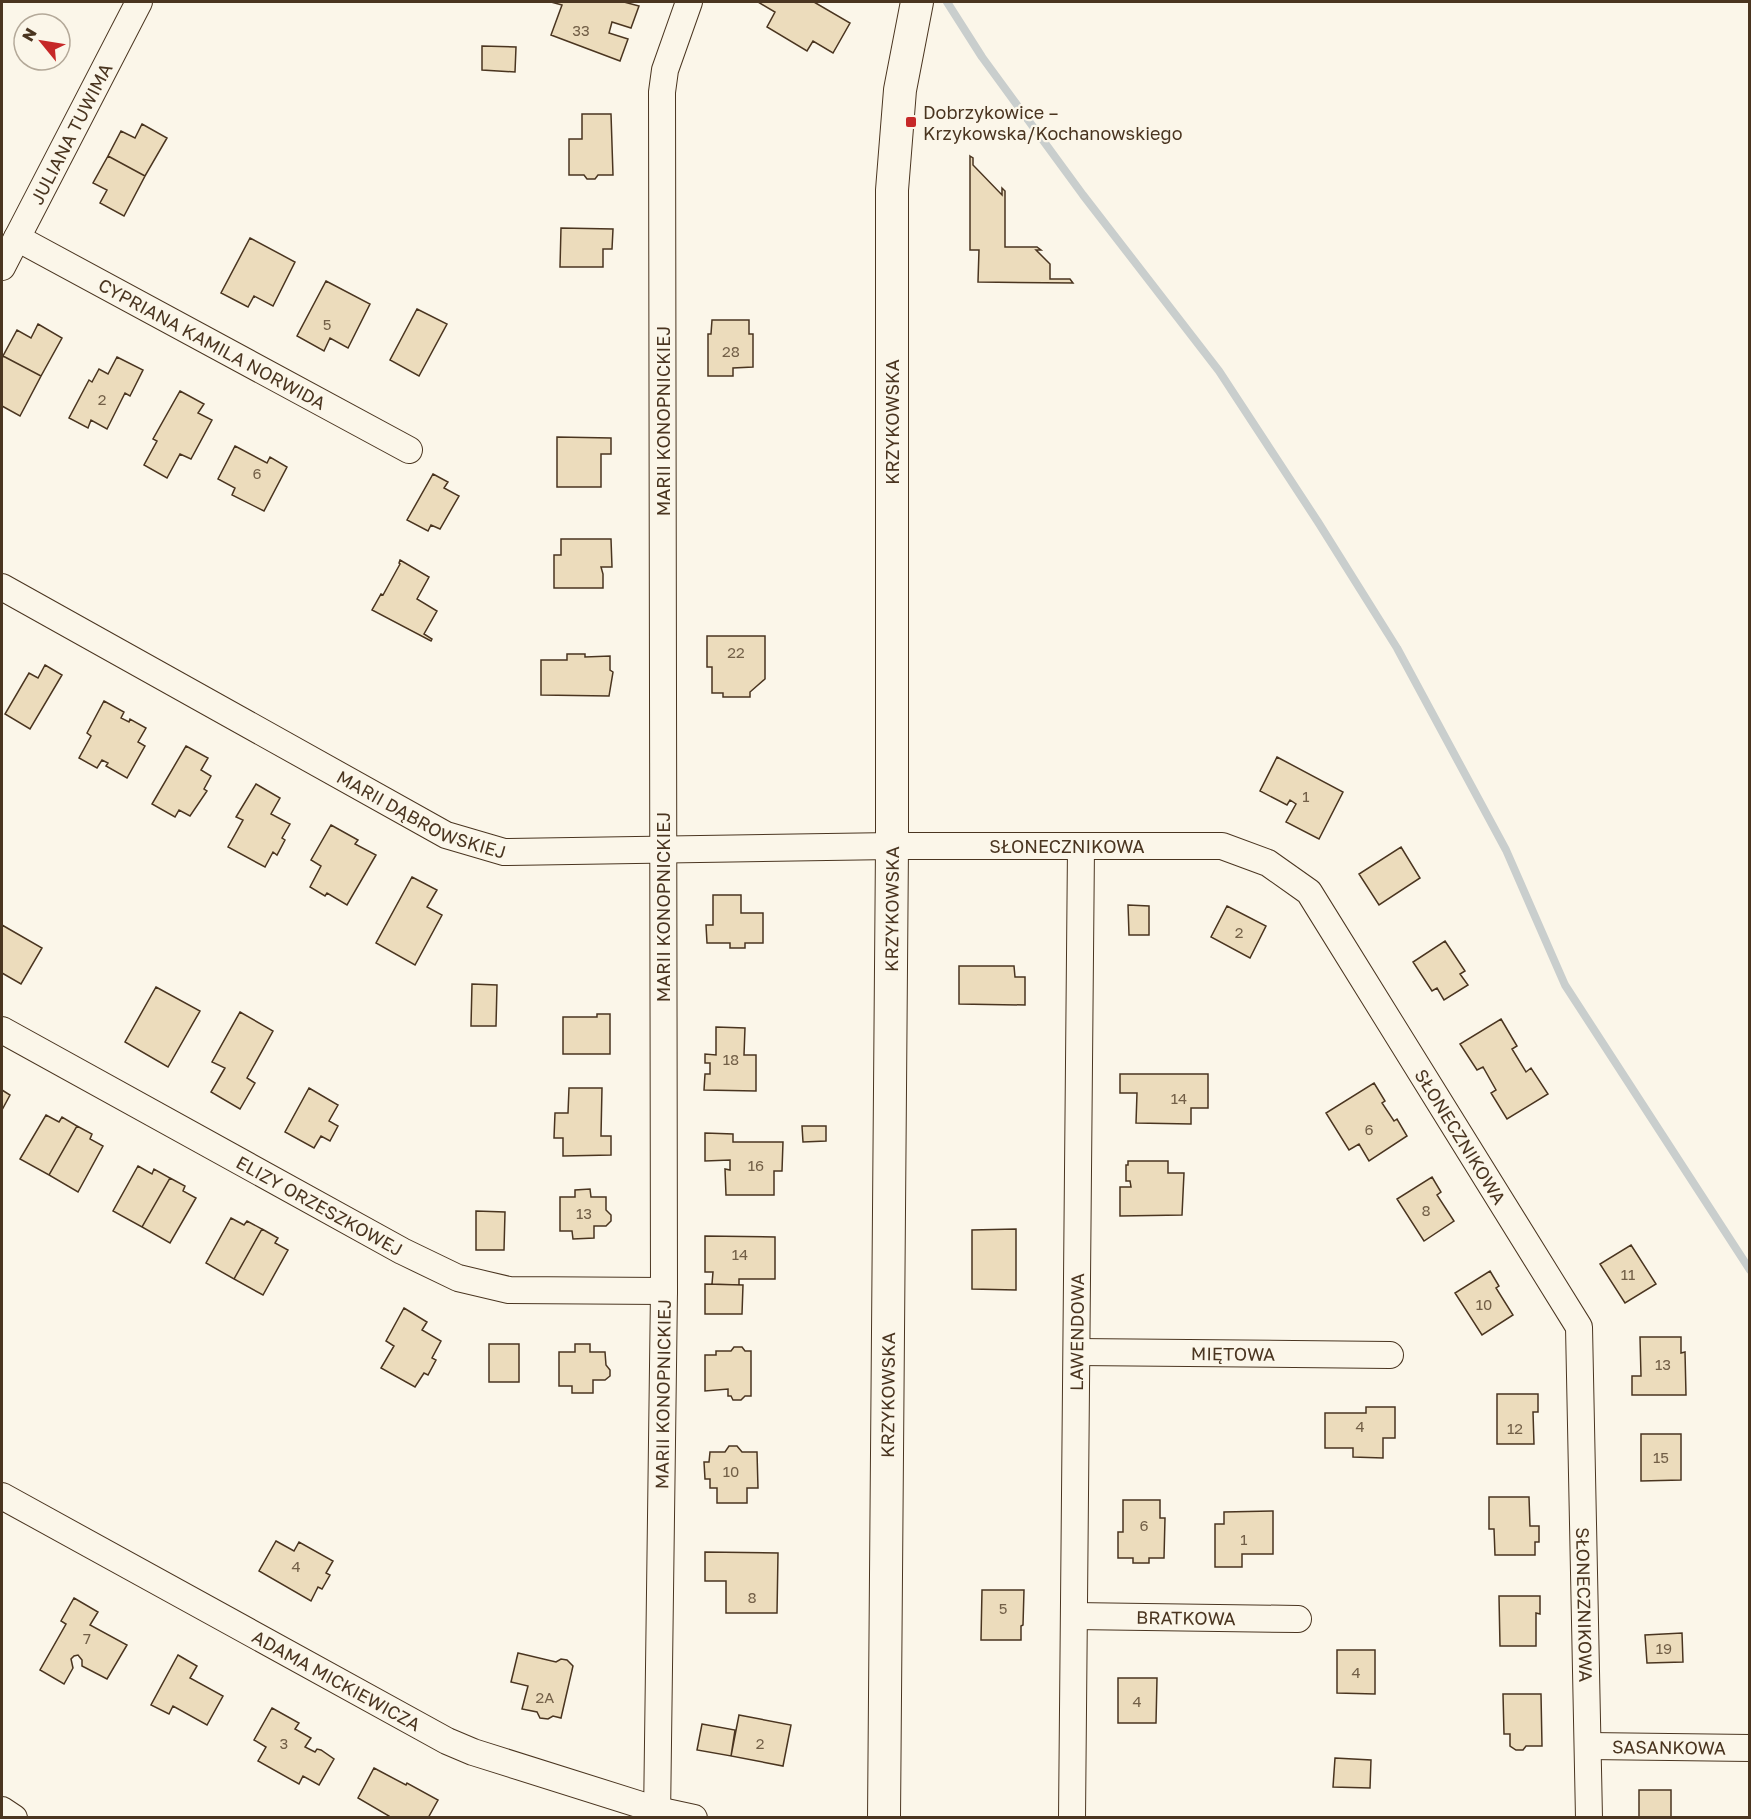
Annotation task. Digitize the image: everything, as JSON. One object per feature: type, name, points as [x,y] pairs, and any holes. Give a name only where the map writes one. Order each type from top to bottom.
[{"type":"street","name":"JULIANA TUWIMA","points":[[2,267],[139,2]]},
{"type":"street","name":"MARII KONOPNICKIEJ","points":[[657,1814],[664,1291],[662,92],[666,70],[689,2]]},
{"type":"street","name":"KRZYKOWSKA","points":[[884,1818],[892,846],[892,190],[900,90],[917,2]]},
{"type":"street","name":"CYPRIANA KAMILA NORWIDA","points":[[17,238],[409,450]]},
{"type":"street","name":"MARII DĄBROWSKIEJ","points":[[2,587],[446,835],[504,852],[892,846]]},
{"type":"street","name":"SŁONECZNIKOWA","points":[[892,846],[1222,846],[1268,863],[1309,892],[1579,1327],[1589,1818]]},
{"type":"street","name":"LAWENDOWA","points":[[1072,1818],[1081,847]]},
{"type":"street","name":"ELIZY ORZESZKOWEJ","points":[[2,1030],[402,1251],[458,1278],[509,1290],[664,1291]]},
{"type":"street","name":"MIĘTOWA","points":[[1077,1352],[1390,1355]]},
{"type":"street","name":"ADAMA MICKIEWICZA","points":[[2,1496],[447,1741],[473,1752],[657,1814],[694,1818]]},
{"type":"street","name":"BRATKOWA","points":[[1074,1616],[1298,1618]]},
{"type":"street","name":"SASANKOWA","points":[[1589,1746],[1749,1748]]},
{"type":"street","points":[[2,1810],[14,1818]]},
{"type":"building","points":[[551,2],[624,2],[639,6],[631,28],[612,22],[609,33],[628,39],[620,61],[551,35],[562,5]]},
{"type":"building","points":[[758,2],[814,2],[850,23],[833,53],[813,41],[807,51],[767,27],[775,12]]},
{"type":"building","points":[[482,46],[516,47],[515,72],[482,70]]},
{"type":"building","points":[[582,114],[611,114],[613,175],[598,175],[595,179],[587,179],[584,175],[569,175],[569,139],[582,139]]},
{"type":"building","points":[[142,124],[167,138],[145,176],[108,156],[121,131],[135,138]]},
{"type":"building","points":[[108,156],[145,176],[124,216],[100,203],[107,190],[93,183]]},
{"type":"building","points":[[970,156],[973,158],[973,165],[1002,195],[1002,188],[1005,191],[1005,247],[1037,247],[1041,250],[1036,250],[1050,264],[1050,279],[1070,279],[1073,283],[978,282],[979,250],[970,250]]},
{"type":"building","points":[[561,228],[613,229],[612,249],[603,249],[603,267],[560,267]]},
{"type":"building","points":[[250,238],[295,262],[273,306],[254,296],[248,307],[221,293]]},
{"type":"building","points":[[326,281],[370,304],[348,348],[330,338],[324,351],[297,336]]},
{"type":"building","points":[[417,309],[447,324],[419,376],[390,360]]},
{"type":"building","points":[[712,320],[749,320],[749,334],[753,334],[753,367],[733,368],[733,376],[708,376],[708,334],[711,334]]},
{"type":"building","points":[[38,324],[62,338],[41,376],[3,356],[17,330],[31,338]]},
{"type":"building","points":[[3,356],[41,376],[20,416],[2,406]]},
{"type":"building","points":[[117,357],[143,370],[130,396],[125,393],[107,429],[91,420],[88,428],[69,418],[89,380],[92,382],[99,369],[108,374]]},
{"type":"building","points":[[180,391],[204,404],[198,413],[212,420],[191,459],[180,454],[167,478],[144,465],[157,441],[153,439]]},
{"type":"building","points":[[557,437],[611,438],[611,454],[601,454],[601,487],[557,487]]},
{"type":"building","points":[[235,446],[267,463],[270,457],[287,467],[264,511],[232,495],[235,488],[218,479]]},
{"type":"building","points":[[433,474],[448,482],[444,488],[459,496],[440,529],[431,525],[428,531],[407,520]]},
{"type":"building","points":[[561,539],[611,539],[612,567],[601,567],[603,588],[554,588],[554,555],[561,555]]},
{"type":"building","points":[[400,560],[429,577],[417,599],[437,611],[424,634],[432,639],[431,641],[372,610],[381,594],[383,595]]},
{"type":"building","points":[[707,636],[765,636],[765,679],[750,692],[750,697],[723,697],[723,693],[712,693],[712,667],[707,667]]},
{"type":"building","points":[[567,654],[585,654],[585,657],[610,656],[610,670],[613,672],[609,696],[541,695],[541,660],[567,660]]},
{"type":"building","points":[[45,665],[62,675],[30,729],[5,714],[29,673],[38,678]]},
{"type":"building","points":[[104,701],[124,712],[121,718],[129,722],[130,719],[146,728],[138,742],[145,746],[127,778],[106,766],[108,763],[102,760],[97,768],[79,758],[91,736],[87,733]]},
{"type":"building","points":[[186,746],[208,758],[201,770],[211,776],[204,789],[207,791],[190,816],[179,810],[175,817],[152,804]]},
{"type":"building","points":[[1277,757],[1343,792],[1319,839],[1286,822],[1296,804],[1290,800],[1287,805],[1260,791]]},
{"type":"building","points":[[256,784],[280,798],[271,814],[290,824],[282,838],[285,840],[277,855],[273,852],[265,867],[228,847],[243,820],[236,817]]},
{"type":"building","points":[[331,825],[358,840],[355,844],[376,855],[347,905],[327,893],[325,896],[310,887],[321,866],[311,860]]},
{"type":"building","points":[[1401,847],[1420,878],[1379,905],[1359,874]]},
{"type":"building","points":[[412,877],[437,890],[427,907],[442,915],[415,965],[376,943]]},
{"type":"building","points":[[713,895],[741,895],[741,913],[763,913],[763,943],[745,943],[745,948],[730,948],[730,943],[707,943],[706,925],[713,925]]},
{"type":"building","points":[[1128,905],[1149,906],[1149,935],[1129,935]]},
{"type":"building","points":[[1227,906],[1266,926],[1250,958],[1211,937]]},
{"type":"building","points":[[2,925],[42,948],[21,984],[2,973]]},
{"type":"building","points":[[1445,941],[1465,971],[1460,974],[1468,985],[1444,1000],[1437,988],[1432,991],[1413,962]]},
{"type":"building","points":[[959,966],[1014,966],[1015,977],[1025,977],[1025,1005],[959,1004]]},
{"type":"building","points":[[472,984],[497,985],[496,1026],[471,1026]]},
{"type":"building","points":[[156,987],[200,1011],[168,1067],[125,1042]]},
{"type":"building","points":[[240,1012],[273,1031],[247,1078],[255,1083],[240,1109],[211,1092],[225,1068],[212,1062]]},
{"type":"building","points":[[597,1014],[610,1014],[610,1054],[563,1054],[563,1017],[597,1017]]},
{"type":"building","points":[[1501,1019],[1517,1046],[1512,1049],[1526,1072],[1531,1068],[1548,1094],[1507,1119],[1491,1093],[1496,1090],[1483,1067],[1477,1070],[1460,1044]]},
{"type":"building","points":[[716,1027],[745,1028],[744,1055],[756,1055],[756,1091],[704,1090],[705,1074],[710,1074],[710,1063],[705,1063],[705,1054],[716,1055]]},
{"type":"building","points":[[1120,1074],[1208,1074],[1208,1108],[1191,1108],[1191,1124],[1136,1123],[1137,1093],[1120,1093]]},
{"type":"building","points":[[1374,1083],[1385,1101],[1382,1103],[1394,1121],[1397,1119],[1407,1136],[1369,1161],[1359,1144],[1349,1150],[1326,1113]]},
{"type":"building","points":[[309,1088],[338,1105],[329,1121],[338,1126],[330,1141],[321,1136],[314,1148],[285,1132]]},
{"type":"building","points":[[569,1088],[602,1088],[601,1136],[611,1136],[611,1155],[563,1156],[563,1138],[554,1138],[555,1113],[568,1113]]},
{"type":"building","points":[[2,1090],[10,1095],[2,1110]]},
{"type":"building","points":[[46,1115],[59,1122],[62,1117],[77,1126],[49,1175],[20,1159]]},
{"type":"building","points":[[77,1126],[92,1134],[90,1139],[103,1146],[78,1192],[49,1175]]},
{"type":"building","points":[[802,1126],[826,1126],[826,1141],[803,1142]]},
{"type":"building","points":[[705,1133],[733,1134],[733,1142],[783,1142],[782,1171],[774,1171],[774,1195],[726,1195],[725,1169],[730,1170],[730,1160],[705,1161]]},
{"type":"building","points":[[1128,1161],[1168,1161],[1168,1173],[1184,1173],[1182,1215],[1120,1216],[1120,1187],[1131,1187],[1130,1181],[1126,1181]]},
{"type":"building","points":[[138,1166],[152,1174],[154,1169],[170,1178],[142,1227],[113,1211]]},
{"type":"building","points":[[1432,1177],[1441,1192],[1437,1195],[1454,1221],[1424,1241],[1397,1199]]},
{"type":"building","points":[[170,1178],[185,1186],[183,1191],[196,1198],[170,1243],[142,1227]]},
{"type":"building","points":[[590,1189],[591,1197],[606,1197],[606,1210],[611,1215],[611,1221],[606,1226],[594,1226],[594,1238],[573,1239],[572,1231],[560,1231],[560,1197],[575,1197],[575,1190]]},
{"type":"building","points":[[476,1211],[505,1212],[504,1250],[476,1250]]},
{"type":"building","points":[[231,1218],[244,1225],[247,1221],[262,1229],[234,1279],[206,1263]]},
{"type":"building","points":[[262,1229],[278,1238],[275,1243],[288,1250],[263,1295],[234,1279]]},
{"type":"building","points":[[1016,1229],[1016,1290],[972,1289],[972,1230]]},
{"type":"building","points":[[705,1236],[775,1237],[775,1279],[739,1279],[739,1285],[712,1284],[713,1272],[705,1272]]},
{"type":"building","points":[[1631,1245],[1656,1284],[1625,1303],[1600,1264]]},
{"type":"building","points":[[1490,1271],[1499,1286],[1496,1288],[1513,1315],[1482,1335],[1455,1293]]},
{"type":"building","points":[[705,1284],[743,1285],[742,1314],[705,1314]]},
{"type":"building","points":[[404,1308],[427,1322],[422,1330],[441,1341],[432,1358],[436,1360],[428,1375],[424,1373],[415,1387],[381,1368],[394,1346],[386,1341]]},
{"type":"building","points":[[1640,1337],[1681,1337],[1681,1353],[1685,1352],[1686,1395],[1632,1395],[1632,1376],[1641,1376]]},
{"type":"building","points":[[489,1344],[519,1344],[519,1382],[489,1382]]},
{"type":"building","points":[[575,1344],[590,1344],[590,1352],[605,1352],[610,1376],[605,1380],[593,1380],[593,1393],[572,1393],[572,1386],[559,1386],[559,1352],[575,1352]]},
{"type":"building","points":[[734,1347],[742,1347],[745,1351],[751,1351],[751,1396],[745,1396],[741,1400],[733,1400],[731,1396],[728,1396],[728,1389],[705,1391],[705,1355],[716,1355],[716,1351],[731,1351]]},
{"type":"building","points":[[1497,1394],[1538,1394],[1538,1412],[1533,1412],[1534,1444],[1497,1444]]},
{"type":"building","points":[[1366,1407],[1395,1407],[1395,1438],[1383,1438],[1383,1458],[1353,1457],[1353,1448],[1325,1448],[1325,1413],[1366,1413]]},
{"type":"building","points":[[1641,1434],[1681,1434],[1681,1480],[1641,1481]]},
{"type":"building","points":[[729,1446],[737,1446],[742,1452],[757,1452],[758,1488],[747,1488],[747,1503],[717,1503],[717,1488],[710,1488],[710,1479],[705,1479],[704,1462],[709,1462],[710,1452],[725,1452]]},
{"type":"building","points":[[1489,1497],[1529,1497],[1530,1526],[1539,1526],[1539,1542],[1535,1542],[1535,1555],[1495,1555],[1494,1529],[1489,1529]]},
{"type":"building","points":[[1123,1500],[1160,1500],[1160,1518],[1165,1518],[1164,1558],[1149,1558],[1149,1563],[1133,1563],[1133,1558],[1118,1558],[1118,1532],[1123,1532]]},
{"type":"building","points":[[1273,1511],[1273,1554],[1242,1554],[1242,1567],[1215,1567],[1215,1524],[1224,1524],[1224,1512]]},
{"type":"building","points":[[276,1541],[294,1551],[299,1542],[333,1561],[326,1573],[330,1575],[322,1589],[318,1587],[311,1601],[259,1571]]},
{"type":"building","points":[[705,1552],[778,1553],[777,1613],[726,1613],[726,1581],[705,1581]]},
{"type":"building","points":[[982,1590],[1024,1590],[1021,1640],[981,1640]]},
{"type":"building","points":[[1499,1596],[1540,1596],[1540,1614],[1536,1613],[1536,1646],[1500,1646]]},
{"type":"building","points":[[74,1598],[98,1612],[90,1625],[127,1645],[107,1679],[82,1666],[82,1660],[78,1655],[71,1659],[73,1668],[64,1684],[40,1670],[66,1624],[61,1621]]},
{"type":"building","points":[[1682,1633],[1683,1662],[1647,1663],[1645,1635]]},
{"type":"building","points":[[1337,1650],[1375,1650],[1375,1694],[1337,1693]]},
{"type":"building","points":[[518,1653],[556,1662],[561,1659],[567,1660],[573,1666],[561,1718],[553,1716],[548,1719],[540,1718],[537,1712],[522,1709],[528,1686],[511,1682]]},
{"type":"building","points":[[178,1655],[197,1666],[190,1678],[223,1696],[207,1725],[173,1706],[169,1714],[151,1705]]},
{"type":"building","points":[[1118,1678],[1157,1678],[1156,1723],[1118,1723]]},
{"type":"building","points":[[1503,1694],[1541,1694],[1542,1746],[1526,1746],[1523,1750],[1516,1750],[1510,1746],[1510,1734],[1504,1734]]},
{"type":"building","points":[[272,1708],[299,1723],[295,1729],[311,1738],[305,1747],[315,1752],[317,1749],[321,1750],[334,1759],[319,1785],[303,1776],[299,1784],[258,1761],[266,1747],[254,1740]]},
{"type":"building","points":[[739,1715],[791,1725],[783,1766],[731,1756]]},
{"type":"building","points":[[702,1724],[735,1730],[731,1756],[697,1750]]},
{"type":"building","points":[[1335,1758],[1371,1760],[1370,1788],[1333,1787]]},
{"type":"building","points":[[374,1768],[438,1800],[428,1818],[388,1818],[389,1816],[358,1798]]},
{"type":"building","points":[[1639,1790],[1671,1790],[1671,1818],[1639,1818]]},
{"type":"waterway","points":[[947,2],[982,57],[1083,195],[1219,371],[1318,522],[1397,648],[1506,850],[1565,985],[1750,1270]]},
{"type":"place","name":"Dobrzykowice – Krzykowska/Kochanowskiego","points":[[911,122]]}]
